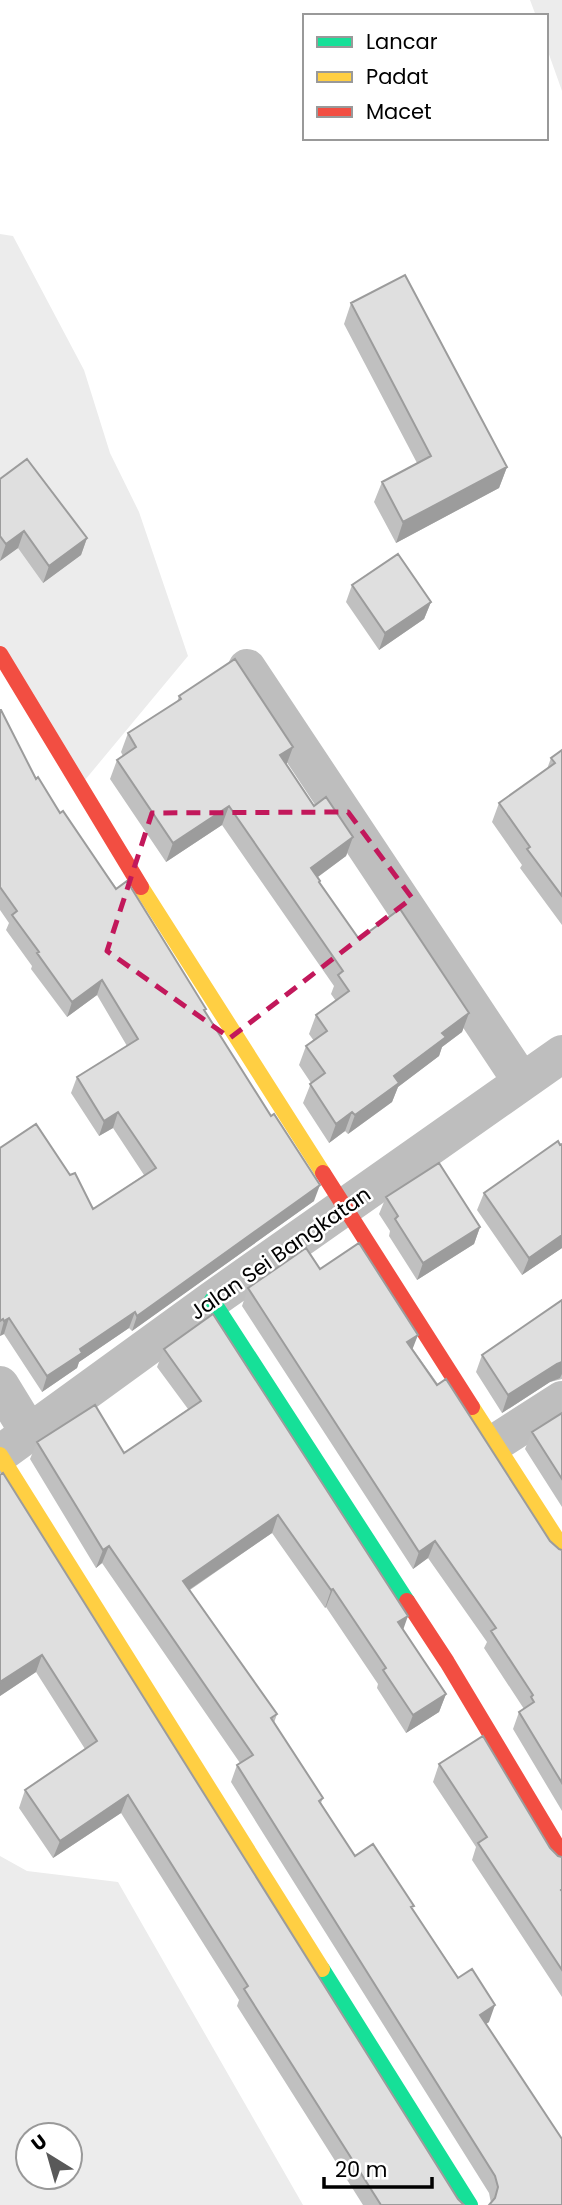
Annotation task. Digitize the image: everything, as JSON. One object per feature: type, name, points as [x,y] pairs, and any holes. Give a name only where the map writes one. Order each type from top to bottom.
[{"type":"street","points":[[0,654],[187,962],[562,1547]]},
{"type":"street","points":[[247,668],[522,1082]]},
{"type":"street","name":"Jalan Sei Bangkatan","points":[[10,1448],[212,1300],[562,1054]]},
{"type":"street","points":[[212,1300],[447,1662],[562,1854]]},
{"type":"street","points":[[0,1385],[10,1448],[470,2205]]},
{"type":"street","points":[[495,1443],[562,1400]]},
{"type":"highlighted area","points":[[348,812],[412,898],[230,1038],[107,951],[152,813]]},
{"type":"shaded area","points":[[530,0],[562,0],[562,91],[548,52],[548,14],[535,14]]},
{"type":"shaded area","points":[[0,234],[13,236],[84,370],[110,453],[139,512],[188,656],[80,786],[0,650]]},
{"type":"shaded area","points":[[0,1856],[27,1871],[118,1882],[303,2205],[0,2205]]},
{"type":"building","points":[[405,275],[507,467],[403,522],[382,482],[431,456],[351,303]]},
{"type":"building","points":[[27,459],[87,538],[49,566],[24,531],[6,544],[0,536],[0,479]]},
{"type":"building","points":[[398,554],[431,602],[385,633],[352,585]]},
{"type":"building","points":[[235,659],[293,747],[280,755],[314,806],[326,797],[353,837],[311,868],[319,882],[359,939],[400,909],[469,1013],[442,1033],[446,1037],[394,1076],[399,1083],[355,1115],[352,1112],[336,1124],[310,1084],[325,1073],[306,1046],[327,1031],[316,1015],[349,991],[338,975],[343,971],[229,806],[173,843],[117,760],[136,747],[128,733],[181,699],[179,696]]},
{"type":"building","points":[[0,710],[36,779],[38,777],[60,813],[63,811],[116,889],[127,881],[271,1116],[274,1114],[320,1185],[137,1316],[135,1312],[80,1349],[82,1353],[47,1376],[9,1318],[0,1321],[0,1148],[36,1124],[70,1175],[75,1173],[93,1209],[156,1168],[118,1112],[104,1121],[77,1077],[138,1039],[102,980],[72,1002],[12,915],[17,911],[0,887]]},
{"type":"building","points":[[562,750],[562,896],[527,849],[530,847],[499,803],[555,763],[551,758]]},
{"type":"building","points":[[558,1141],[562,1144],[562,1235],[529,1258],[484,1193]]},
{"type":"building","points":[[439,1163],[480,1227],[423,1263],[395,1219],[398,1216],[386,1197]]},
{"type":"building","points":[[359,1243],[418,1335],[407,1342],[437,1385],[446,1379],[550,1541],[562,1550],[562,1783],[519,1712],[534,1702],[531,1697],[533,1695],[491,1631],[496,1628],[435,1541],[419,1552],[248,1288],[306,1248],[320,1269]]},
{"type":"building","points":[[562,1300],[562,1362],[508,1395],[482,1355]]},
{"type":"building","points":[[213,1314],[408,1616],[398,1622],[446,1694],[413,1715],[383,1670],[386,1668],[333,1589],[331,1590],[278,1515],[183,1581],[277,1714],[271,1718],[323,1798],[319,1801],[355,1856],[373,1844],[458,1978],[472,1969],[495,2005],[480,2015],[562,2139],[562,2205],[489,2205],[495,2198],[498,2187],[495,2176],[237,1765],[253,1755],[109,1546],[103,1550],[37,1442],[95,1405],[124,1453],[201,1401],[164,1349]]},
{"type":"building","points":[[562,1413],[562,1479],[532,1432]]},
{"type":"building","points":[[3,1473],[464,2205],[381,2205],[244,1989],[248,1986],[128,1795],[60,1841],[25,1790],[97,1741],[42,1655],[0,1682],[0,1475]]},
{"type":"building","points":[[483,1736],[550,1848],[562,1857],[562,1970],[478,1843],[487,1837],[439,1764]]},
{"type":"traffic: fast","points":[[212,1300],[407,1601]]},
{"type":"traffic: fast","points":[[322,1969],[470,2205]]},
{"type":"traffic: slow","points":[[141,887],[323,1173]]},
{"type":"traffic: slow","points":[[472,1407],[562,1547]]},
{"type":"traffic: slow","points":[[0,1455],[322,1969]]},
{"type":"traffic: jam","points":[[0,654],[141,887]]},
{"type":"traffic: jam","points":[[323,1173],[472,1407]]},
{"type":"traffic: jam","points":[[407,1601],[447,1662],[562,1854]]}]
